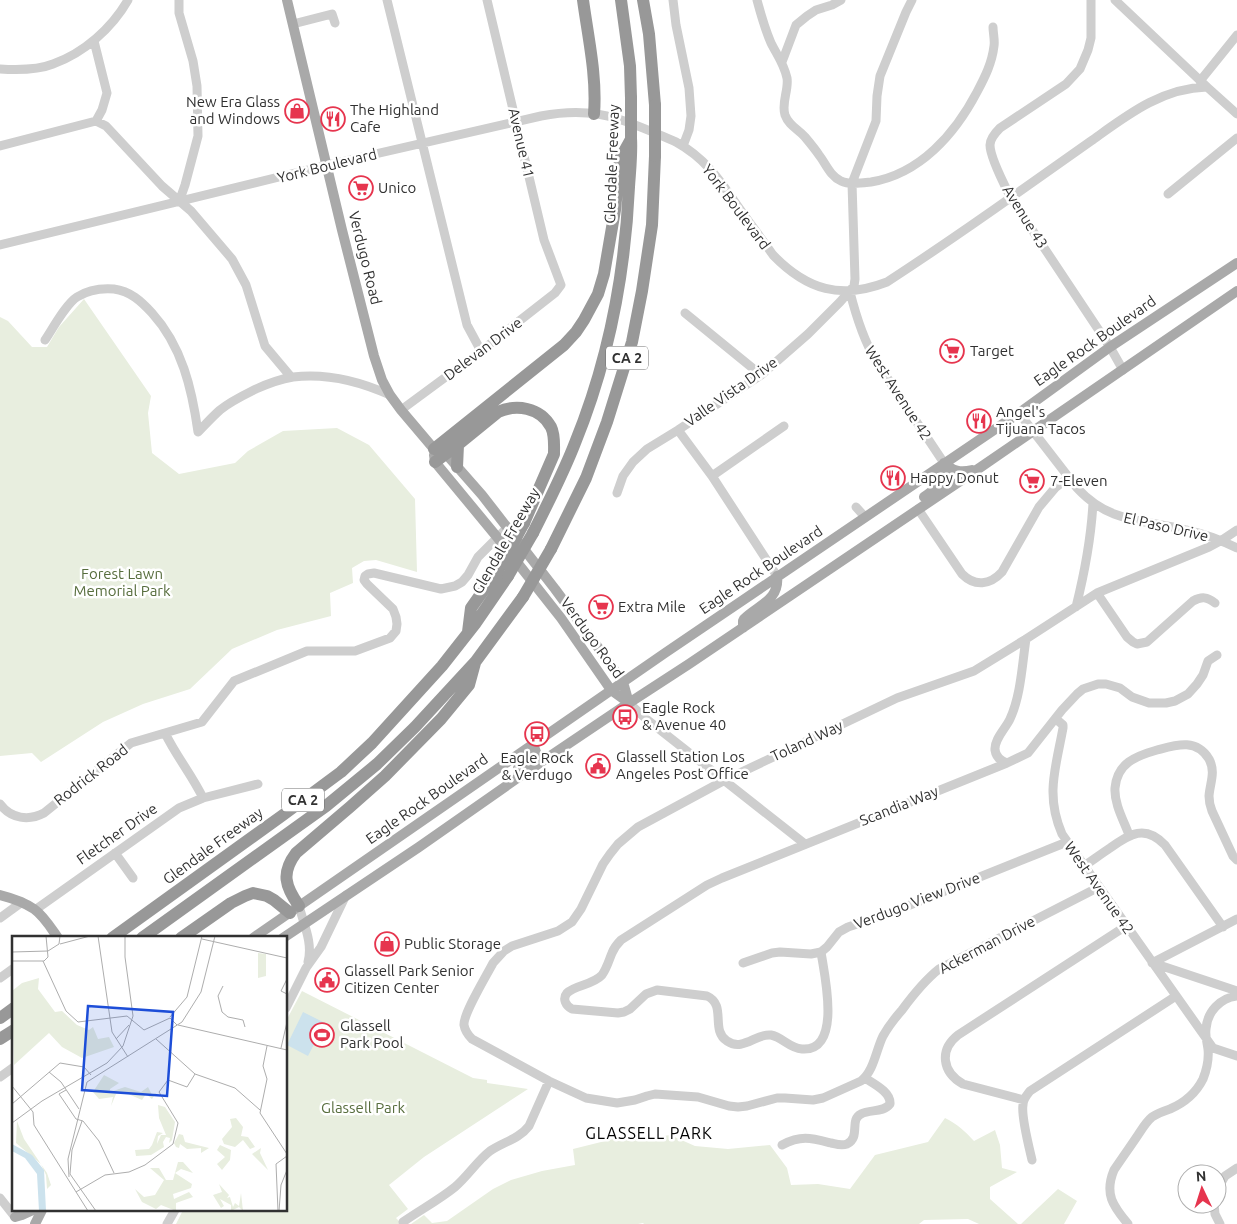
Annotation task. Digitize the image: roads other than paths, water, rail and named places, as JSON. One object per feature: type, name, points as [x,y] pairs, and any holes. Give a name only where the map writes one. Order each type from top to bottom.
[{"type":"highway","points":[[583,0],[595,98],[594,114]]},
{"type":"highway","name":"Glendale Freeway","points":[[115,936],[283,816],[341,772],[372,743],[442,666],[468,634],[508,576],[533,533],[576,441],[603,359],[613,321],[621,276],[628,222],[631,98],[630,66],[621,0]]},
{"type":"highway","name":"CA 2","points":[[145,936],[326,806],[377,764],[415,727],[476,661],[523,596],[551,549],[586,478],[607,422],[632,342],[642,291],[652,224],[655,105],[648,34],[642,0]]},
{"type":"highway","points":[[438,455],[564,345],[584,320],[598,294],[604,274],[615,210],[620,159],[630,142]]},
{"type":"highway","points":[[438,455],[458,444],[498,412],[505,409],[517,407],[536,412],[544,418],[553,433],[554,454],[524,523],[502,564],[471,608],[468,634]]},
{"type":"highway","points":[[457,467],[458,444]]},
{"type":"highway","points":[[294,910],[286,877],[286,869],[289,862],[296,853],[385,776],[441,719],[469,684],[476,661]]},
{"type":"highway","points":[[184,936],[231,903],[253,893],[267,896],[294,910]]},
{"type":"highway","points":[[0,1018],[12,1009]]},
{"type":"highway","points":[[0,1040],[12,1032]]},
{"type":"main road","name":"Verdugo Road","points":[[287,0],[326,166],[374,356],[382,380],[401,410],[438,455],[561,618],[611,690],[629,702]]},
{"type":"main road","name":"Eagle Rock Boulevard","points":[[256,936],[777,576],[1019,413],[1110,347],[1237,262]]},
{"type":"main road","points":[[286,936],[419,847],[629,702],[743,628],[978,469],[1237,291]]},
{"type":"main road","name":"Verdugo Road","points":[[438,455],[457,467],[482,495],[561,597],[623,682],[629,702]]},
{"type":"main road","points":[[944,463],[949,468],[959,472],[978,469]]},
{"type":"main road","points":[[894,525],[942,481],[946,466],[944,463]]},
{"type":"main road","points":[[743,628],[742,621],[764,604],[776,591],[777,576]]},
{"type":"main road","points":[[519,777],[518,768],[536,754],[533,744]]},
{"type":"main road","points":[[0,895],[22,902],[35,910],[56,936]]},
{"type":"main road","points":[[16,1219],[29,1212]]},
{"type":"main road","points":[[35,1224],[41,1212]]},
{"type":"street","points":[[0,69],[26,69],[53,64],[81,50],[94,41],[109,26],[128,0]]},
{"type":"street","points":[[179,0],[179,13],[193,61],[197,86],[198,136],[186,185],[179,202]]},
{"type":"street","points":[[387,0],[467,325],[481,351]]},
{"type":"street","name":"Avenue 41","points":[[487,0],[544,240],[561,285]]},
{"type":"street","points":[[757,0],[772,45],[782,62],[788,79],[784,105],[785,115],[790,124],[804,136],[820,156],[831,173],[841,181],[852,183],[883,180],[898,174],[918,163],[937,147],[968,108],[986,74],[994,44],[993,27]]},
{"type":"street","points":[[782,62],[796,26],[816,10],[841,0]]},
{"type":"street","points":[[852,183],[876,121],[880,76],[912,0]]},
{"type":"street","name":"Avenue 43","points":[[1091,0],[1091,38],[1080,68],[1066,84],[996,131],[990,142],[990,147],[999,173],[1011,198],[1110,347],[1123,370]]},
{"type":"street","points":[[1115,0],[1237,114]]},
{"type":"street","points":[[674,2],[678,34],[689,88],[689,130],[683,146]]},
{"type":"street","points":[[293,24],[332,14],[335,23]]},
{"type":"street","points":[[1203,84],[1237,35]]},
{"type":"street","points":[[94,41],[107,93],[96,122]]},
{"type":"street","name":"York Boulevard","points":[[0,245],[422,143],[557,113],[577,112],[617,118],[683,146],[714,172],[782,265],[807,281],[821,287],[850,292],[887,282],[1139,108],[1174,92],[1203,84]]},
{"type":"street","points":[[0,146],[96,122],[106,126],[162,186],[191,212],[232,259],[246,286],[265,346],[291,377]]},
{"type":"street","points":[[1168,194],[1237,138]]},
{"type":"street","name":"West Avenue 42","points":[[852,183],[855,279],[854,286],[850,292],[859,327],[878,365],[944,463]]},
{"type":"street","name":"Delevan Drive","points":[[401,410],[481,351],[555,293],[561,285]]},
{"type":"street","points":[[45,340],[77,297],[104,288],[130,294],[142,302],[169,334],[181,359],[189,385],[194,403],[198,432],[220,410],[240,397],[265,385],[291,377],[321,376],[339,378],[371,386],[390,394]]},
{"type":"street","name":"Valle Vista Drive","points":[[617,493],[623,476],[633,462],[647,449],[761,375],[808,334],[850,292]]},
{"type":"street","points":[[685,313],[761,375]]},
{"type":"street","name":"El Paso Drive","points":[[1019,413],[1084,496],[1093,503],[1123,518],[1186,530],[1222,540],[1237,548]]},
{"type":"street","points":[[712,476],[784,426]]},
{"type":"street","points":[[678,430],[712,476],[777,576]]},
{"type":"street","points":[[918,509],[962,574],[972,581],[986,582],[997,577],[1002,572],[1039,507],[1055,488],[1069,477]]},
{"type":"street","points":[[1076,607],[1085,573],[1093,503]]},
{"type":"street","points":[[856,507],[864,517]]},
{"type":"street","name":"Rodrick Road","points":[[0,804],[8,813],[14,816],[35,817],[44,813],[131,744],[202,722],[234,681],[307,651],[356,651],[390,638],[396,631],[397,624],[393,609],[367,584],[364,580],[365,576],[374,573],[441,589],[455,586],[462,582],[478,557],[507,528]]},
{"type":"street","name":"Toland Way","points":[[549,1081],[472,1039],[465,1030],[466,1014],[493,963],[499,956],[512,946],[558,931],[572,922],[581,909],[603,864],[618,844],[628,835],[638,827],[725,780],[897,698],[974,671],[1097,593],[1209,547],[1237,530]]},
{"type":"street","points":[[1097,593],[1127,637],[1138,644],[1147,642],[1198,598],[1209,598],[1215,603]]},
{"type":"street","points":[[1007,763],[1003,762],[995,750],[1015,705],[1026,639]]},
{"type":"street","name":"Scandia Way","points":[[821,952],[828,1004],[828,1019],[823,1038],[815,1046],[809,1048],[803,1049],[789,1045],[770,1035],[765,1035],[742,1044],[732,1044],[726,1041],[718,1028],[717,1005],[712,998],[707,996],[657,990],[646,994],[630,1009],[618,1013],[572,1009],[566,1004],[565,1000],[565,996],[571,991],[601,976],[612,952],[621,940],[707,885],[1028,753],[1062,710],[1083,689],[1098,684],[1114,686],[1132,697],[1150,703],[1158,704],[1175,701],[1188,694],[1203,675],[1208,661],[1217,655]]},
{"type":"street","points":[[629,702],[645,718],[805,844]]},
{"type":"street","name":"West Avenue 42","points":[[1056,719],[1063,728],[1052,801],[1057,823],[1067,842],[1207,1040]]},
{"type":"street","points":[[165,733],[203,798]]},
{"type":"street","points":[[1130,835],[1115,795],[1120,772],[1125,765],[1139,755],[1174,745],[1186,744],[1204,753],[1211,765],[1213,779],[1209,797],[1212,811],[1233,856],[1237,860]]},
{"type":"street","name":"Fletcher Drive","points":[[35,910],[179,808],[203,798],[258,784]]},
{"type":"street","points":[[1084,866],[1130,835],[1143,833],[1156,837],[1161,840],[1223,927]]},
{"type":"street","name":"Verdugo View Drive","points":[[821,952],[844,929],[1067,842]]},
{"type":"street","points":[[115,853],[133,878]]},
{"type":"street","name":"Ackerman Drive","points":[[865,1078],[885,1033],[928,977],[947,964],[1099,887]]},
{"type":"street","points":[[288,1004],[306,968],[321,947],[346,895]]},
{"type":"street","points":[[0,918],[22,902]]},
{"type":"street","points":[[294,910],[303,923],[310,945],[310,954],[306,968]]},
{"type":"street","points":[[1152,963],[1237,919]]},
{"type":"street","points":[[1024,1100],[963,1084],[952,1076],[946,1064],[946,1050],[949,1044],[972,1025],[1126,926]]},
{"type":"street","points":[[743,963],[772,953],[811,954],[821,952]]},
{"type":"street","points":[[1152,963],[1237,992]]},
{"type":"street","points":[[0,978],[12,969]]},
{"type":"street","points":[[1032,1160],[1022,1112],[1024,1100],[1030,1091],[1176,996]]},
{"type":"street","points":[[1125,1223],[1115,1208],[1110,1194],[1109,1186],[1114,1170],[1148,1121],[1159,1112],[1177,1106],[1186,1100],[1198,1087],[1206,1070],[1208,1051],[1206,1027],[1211,1013],[1227,998],[1237,996]]},
{"type":"street","points":[[1207,1040],[1213,1048],[1237,1056]]},
{"type":"street","points":[[0,1077],[12,1068]]},
{"type":"street","points":[[403,1222],[454,1188],[490,1152],[525,1131],[549,1081],[586,1098],[617,1103],[663,1094],[698,1098],[738,1107],[777,1098],[814,1100],[823,1098],[865,1078],[888,1095],[890,1104],[884,1109],[859,1115],[854,1123],[854,1135],[849,1143],[840,1145],[805,1138],[782,1145]]},
{"type":"street","points":[[0,1198],[16,1219]]},
{"type":"street","points":[[167,1224],[174,1212]]},
{"type":"water","points":[[303,1012],[325,1023],[308,1056],[288,1046]]},
{"type":"place","name":"New Era Glass and Windows","points":[[297,111]]},
{"type":"place","name":"The Highland Cafe","points":[[333,119]]},
{"type":"place","name":"Unico","points":[[361,188]]},
{"type":"place","name":"Target","points":[[952,351]]},
{"type":"place","name":"Angel's Tijuana Tacos","points":[[979,421]]},
{"type":"place","name":"Happy Donut","points":[[893,478]]},
{"type":"place","name":"7-Eleven","points":[[1032,481]]},
{"type":"place","name":"Extra Mile","points":[[601,607]]},
{"type":"place","name":"Eagle Rock & Avenue 40","points":[[625,717]]},
{"type":"place","name":"Eagle Rock & Verdugo","points":[[537,734]]},
{"type":"place","name":"Glassell Station Los Angeles Post Office","points":[[598,766]]},
{"type":"place","name":"Public Storage","points":[[387,944]]},
{"type":"place","name":"Glassell Park Senior Citizen Center","points":[[327,980]]},
{"type":"place","name":"Glassell Park Pool","points":[[322,1035]]},
{"type":"district","name":"GLASSELL PARK","points":[[649,1133]]},
{"type":"park label","name":"Forest Lawn Memorial Park","points":[[122,582]]},
{"type":"park label","name":"Glassell Park","points":[[363,1108]]}]
